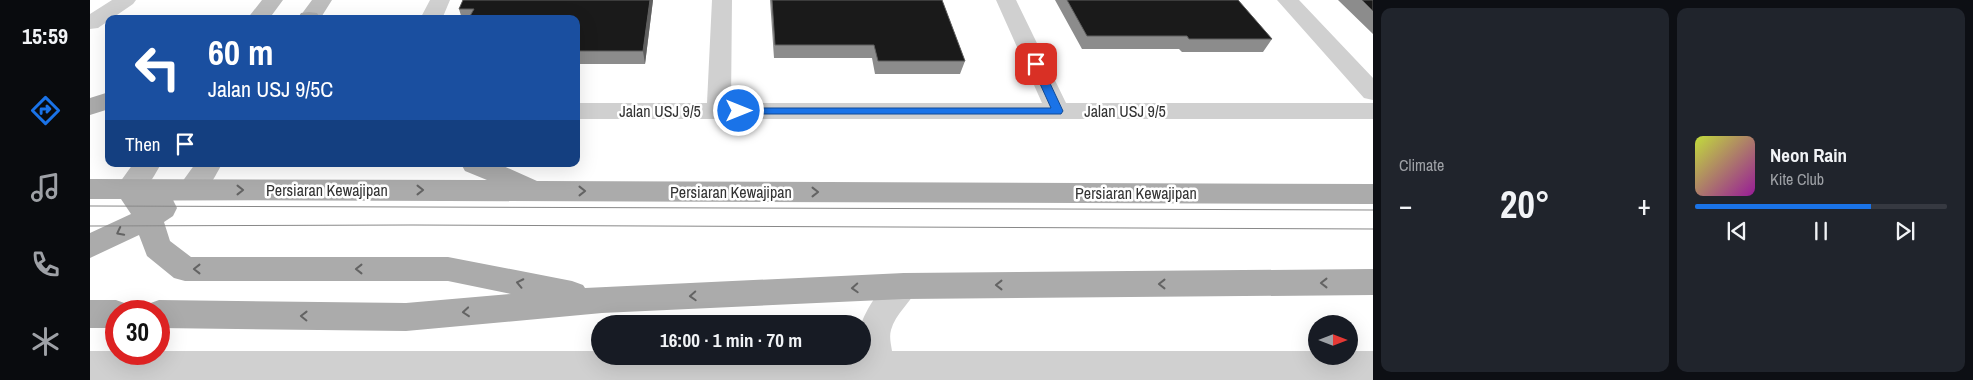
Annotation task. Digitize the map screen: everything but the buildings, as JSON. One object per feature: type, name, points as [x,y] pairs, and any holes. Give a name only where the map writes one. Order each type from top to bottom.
[{"type":"main road","points":[[261,15],[273,0]]},
{"type":"main road","points":[[311,15],[322,0]]},
{"type":"main road","points":[[90,107],[105,101]]},
{"type":"main road","points":[[146,167],[129,189],[149,218],[157,248],[185,269],[448,269],[602,300]]},
{"type":"main road","points":[[90,246],[149,218],[191,189],[207,167]]},
{"type":"main road","points":[[481,167],[537,191]]},
{"type":"main road","name":"Persiaran Kewajipan","points":[[90,189],[1373,194]]},
{"type":"main road","points":[[170,314],[406,317],[602,300],[904,286],[1373,282]]},
{"type":"main road","points":[[90,314],[105,314]]},
{"type":"street","points":[[90,23],[126,0]]},
{"type":"street","points":[[432,15],[440,0]]},
{"type":"street","points":[[720,111],[722,0]]},
{"type":"street","points":[[1006,0],[1058,111]]},
{"type":"street","points":[[1287,0],[1373,92]]},
{"type":"street","name":"Jalan USJ 9/5","points":[[580,111],[1373,111]]},
{"type":"street","points":[[876,373],[874,332],[880,316],[904,286]]},
{"type":"street","points":[[90,366],[455,373],[1287,373],[1373,366]]},
{"type":"tram line","points":[[90,206],[1373,210]]},
{"type":"tram line","points":[[90,226],[412,225],[1373,229]]},
{"type":"route","points":[[739,111],[1058,111],[1036,64]]}]
